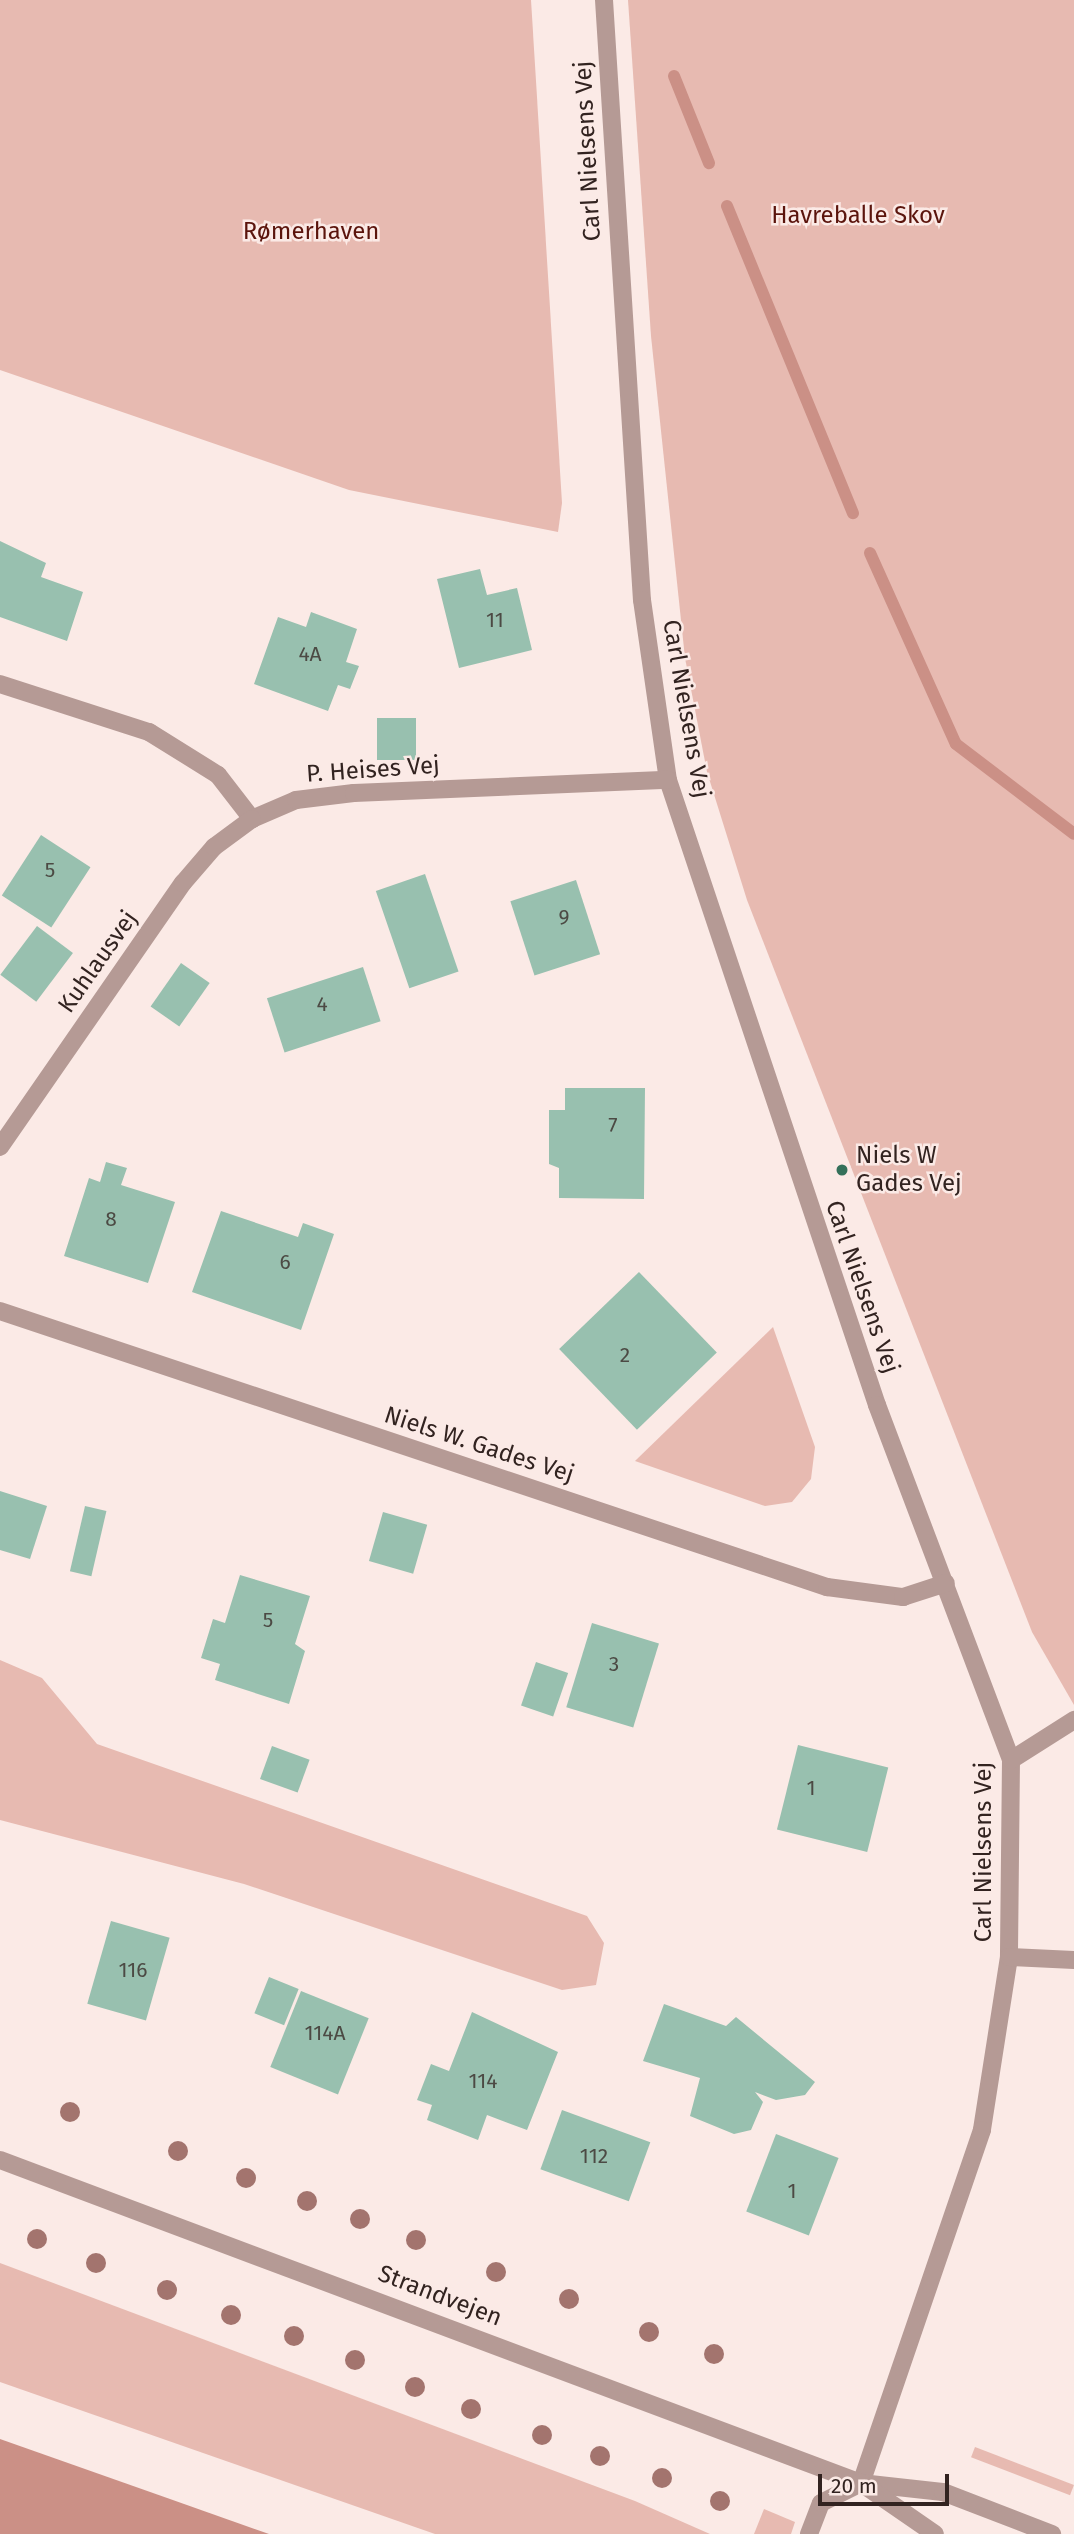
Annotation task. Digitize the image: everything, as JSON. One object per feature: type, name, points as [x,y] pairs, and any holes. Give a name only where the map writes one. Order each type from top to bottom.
[{"type":"street","name":"Carl Nielsens Vej","points":[[604,0],[642,600],[668,780],[821,1246],[1011,1760],[1009,1957],[982,2130],[861,2483]]},
{"type":"street","points":[[0,684],[149,732],[218,775],[252,819]]},
{"type":"street","name":"P. Heises Vej","points":[[252,819],[296,800],[354,793],[668,780]]},
{"type":"street","name":"Kuhlausvej","points":[[0,1147],[183,883],[214,847],[252,819]]},
{"type":"street","name":"Niels W. Gades Vej","points":[[0,1311],[827,1587],[902,1597],[946,1583]]},
{"type":"street","points":[[1011,1760],[1074,1720]]},
{"type":"street","points":[[1009,1957],[1074,1960]]},
{"type":"street","name":"Strandvejen","points":[[0,2160],[861,2483],[935,2534]]},
{"type":"street","points":[[809,2534],[821,2504],[861,2483]]},
{"type":"street","name":"Strandvejen","points":[[861,2483],[943,2492],[1052,2534]]},
{"type":"green space","name":"Rømerhaven","points":[[0,0],[531,0],[562,503],[558,532],[349,490],[0,370]]},
{"type":"green space","name":"Havreballe Skov","points":[[628,0],[1074,0],[1074,1705],[1032,1632],[747,900],[707,772],[685,658],[651,336]]},
{"type":"green space","points":[[773,1327],[815,1447],[811,1479],[792,1502],[765,1506],[635,1461]]},
{"type":"green space","points":[[0,1660],[42,1678],[97,1744],[587,1916],[604,1943],[596,1985],[562,1990],[244,1884],[0,1820]]},
{"type":"green space","points":[[0,2263],[635,2501],[710,2534],[435,2534],[0,2382]]},
{"type":"green space","points":[[975,2447],[1074,2485],[1070,2495],[971,2457]]},
{"type":"green space","points":[[764,2509],[795,2522],[791,2534],[754,2534]]},
{"type":"shaded area","points":[[0,2439],[170,2499],[269,2534],[0,2534]]},
{"type":"building","points":[[0,541],[46,563],[41,577],[83,592],[67,641],[0,617]]},
{"type":"building","points":[[480,569],[487,595],[517,588],[532,650],[459,668],[437,579]]},
{"type":"building","points":[[311,612],[357,629],[346,662],[359,666],[350,689],[338,685],[328,711],[254,684],[278,617],[306,627]]},
{"type":"building","points":[[377,718],[416,718],[416,760],[377,760]]},
{"type":"building","points":[[41,835],[90,867],[51,928],[2,895]]},
{"type":"building","points":[[425,874],[459,971],[409,988],[376,891]]},
{"type":"building","points":[[576,880],[600,954],[534,976],[510,901]]},
{"type":"building","points":[[37,926],[73,953],[36,1002],[0,975]]},
{"type":"building","points":[[181,963],[210,983],[179,1026],[151,1006]]},
{"type":"building","points":[[363,967],[381,1021],[285,1052],[267,998]]},
{"type":"building","points":[[565,1088],[645,1088],[644,1199],[559,1198],[559,1168],[549,1164],[549,1110],[565,1110]]},
{"type":"building","points":[[106,1162],[127,1168],[121,1185],[175,1202],[148,1283],[64,1256],[89,1178],[100,1182]]},
{"type":"building","points":[[221,1211],[298,1237],[303,1223],[334,1234],[301,1330],[192,1292]]},
{"type":"building","points":[[639,1272],[717,1353],[637,1430],[559,1349]]},
{"type":"building","points":[[0,1491],[47,1506],[30,1559],[0,1550]]},
{"type":"building","points":[[85,1506],[106,1511],[91,1576],[70,1571]]},
{"type":"building","points":[[383,1512],[427,1525],[413,1574],[369,1561]]},
{"type":"building","points":[[240,1575],[310,1596],[295,1644],[305,1651],[289,1704],[215,1680],[220,1664],[201,1658],[213,1619],[225,1623]]},
{"type":"building","points":[[592,1623],[659,1643],[633,1728],[566,1707]]},
{"type":"building","points":[[536,1662],[568,1673],[553,1717],[521,1705]]},
{"type":"building","points":[[798,1745],[888,1767],[867,1852],[777,1829]]},
{"type":"building","points":[[272,1746],[310,1760],[298,1793],[260,1779]]},
{"type":"building","points":[[111,1921],[170,1938],[146,2020],[87,2004]]},
{"type":"building","points":[[269,1977],[299,1989],[284,2025],[254,2013]]},
{"type":"building","points":[[301,1991],[369,2018],[338,2094],[270,2067]]},
{"type":"building","points":[[664,2004],[726,2026],[736,2017],[815,2082],[805,2095],[776,2100],[755,2092],[763,2102],[751,2130],[734,2134],[690,2116],[700,2078],[643,2061]]},
{"type":"building","points":[[472,2012],[558,2052],[527,2130],[487,2115],[478,2140],[427,2120],[432,2105],[417,2100],[431,2064],[449,2071]]},
{"type":"building","points":[[562,2110],[650,2142],[629,2201],[540,2169]]},
{"type":"building","points":[[776,2134],[839,2158],[809,2235],[746,2211]]},
{"type":"waterway","points":[[674,76],[709,163]]},
{"type":"waterway","points":[[727,206],[853,513]]},
{"type":"waterway","points":[[870,553],[956,744],[1074,834]]},
{"type":"place","name":"Niels W Gades Vej","points":[[842,1170]]}]
